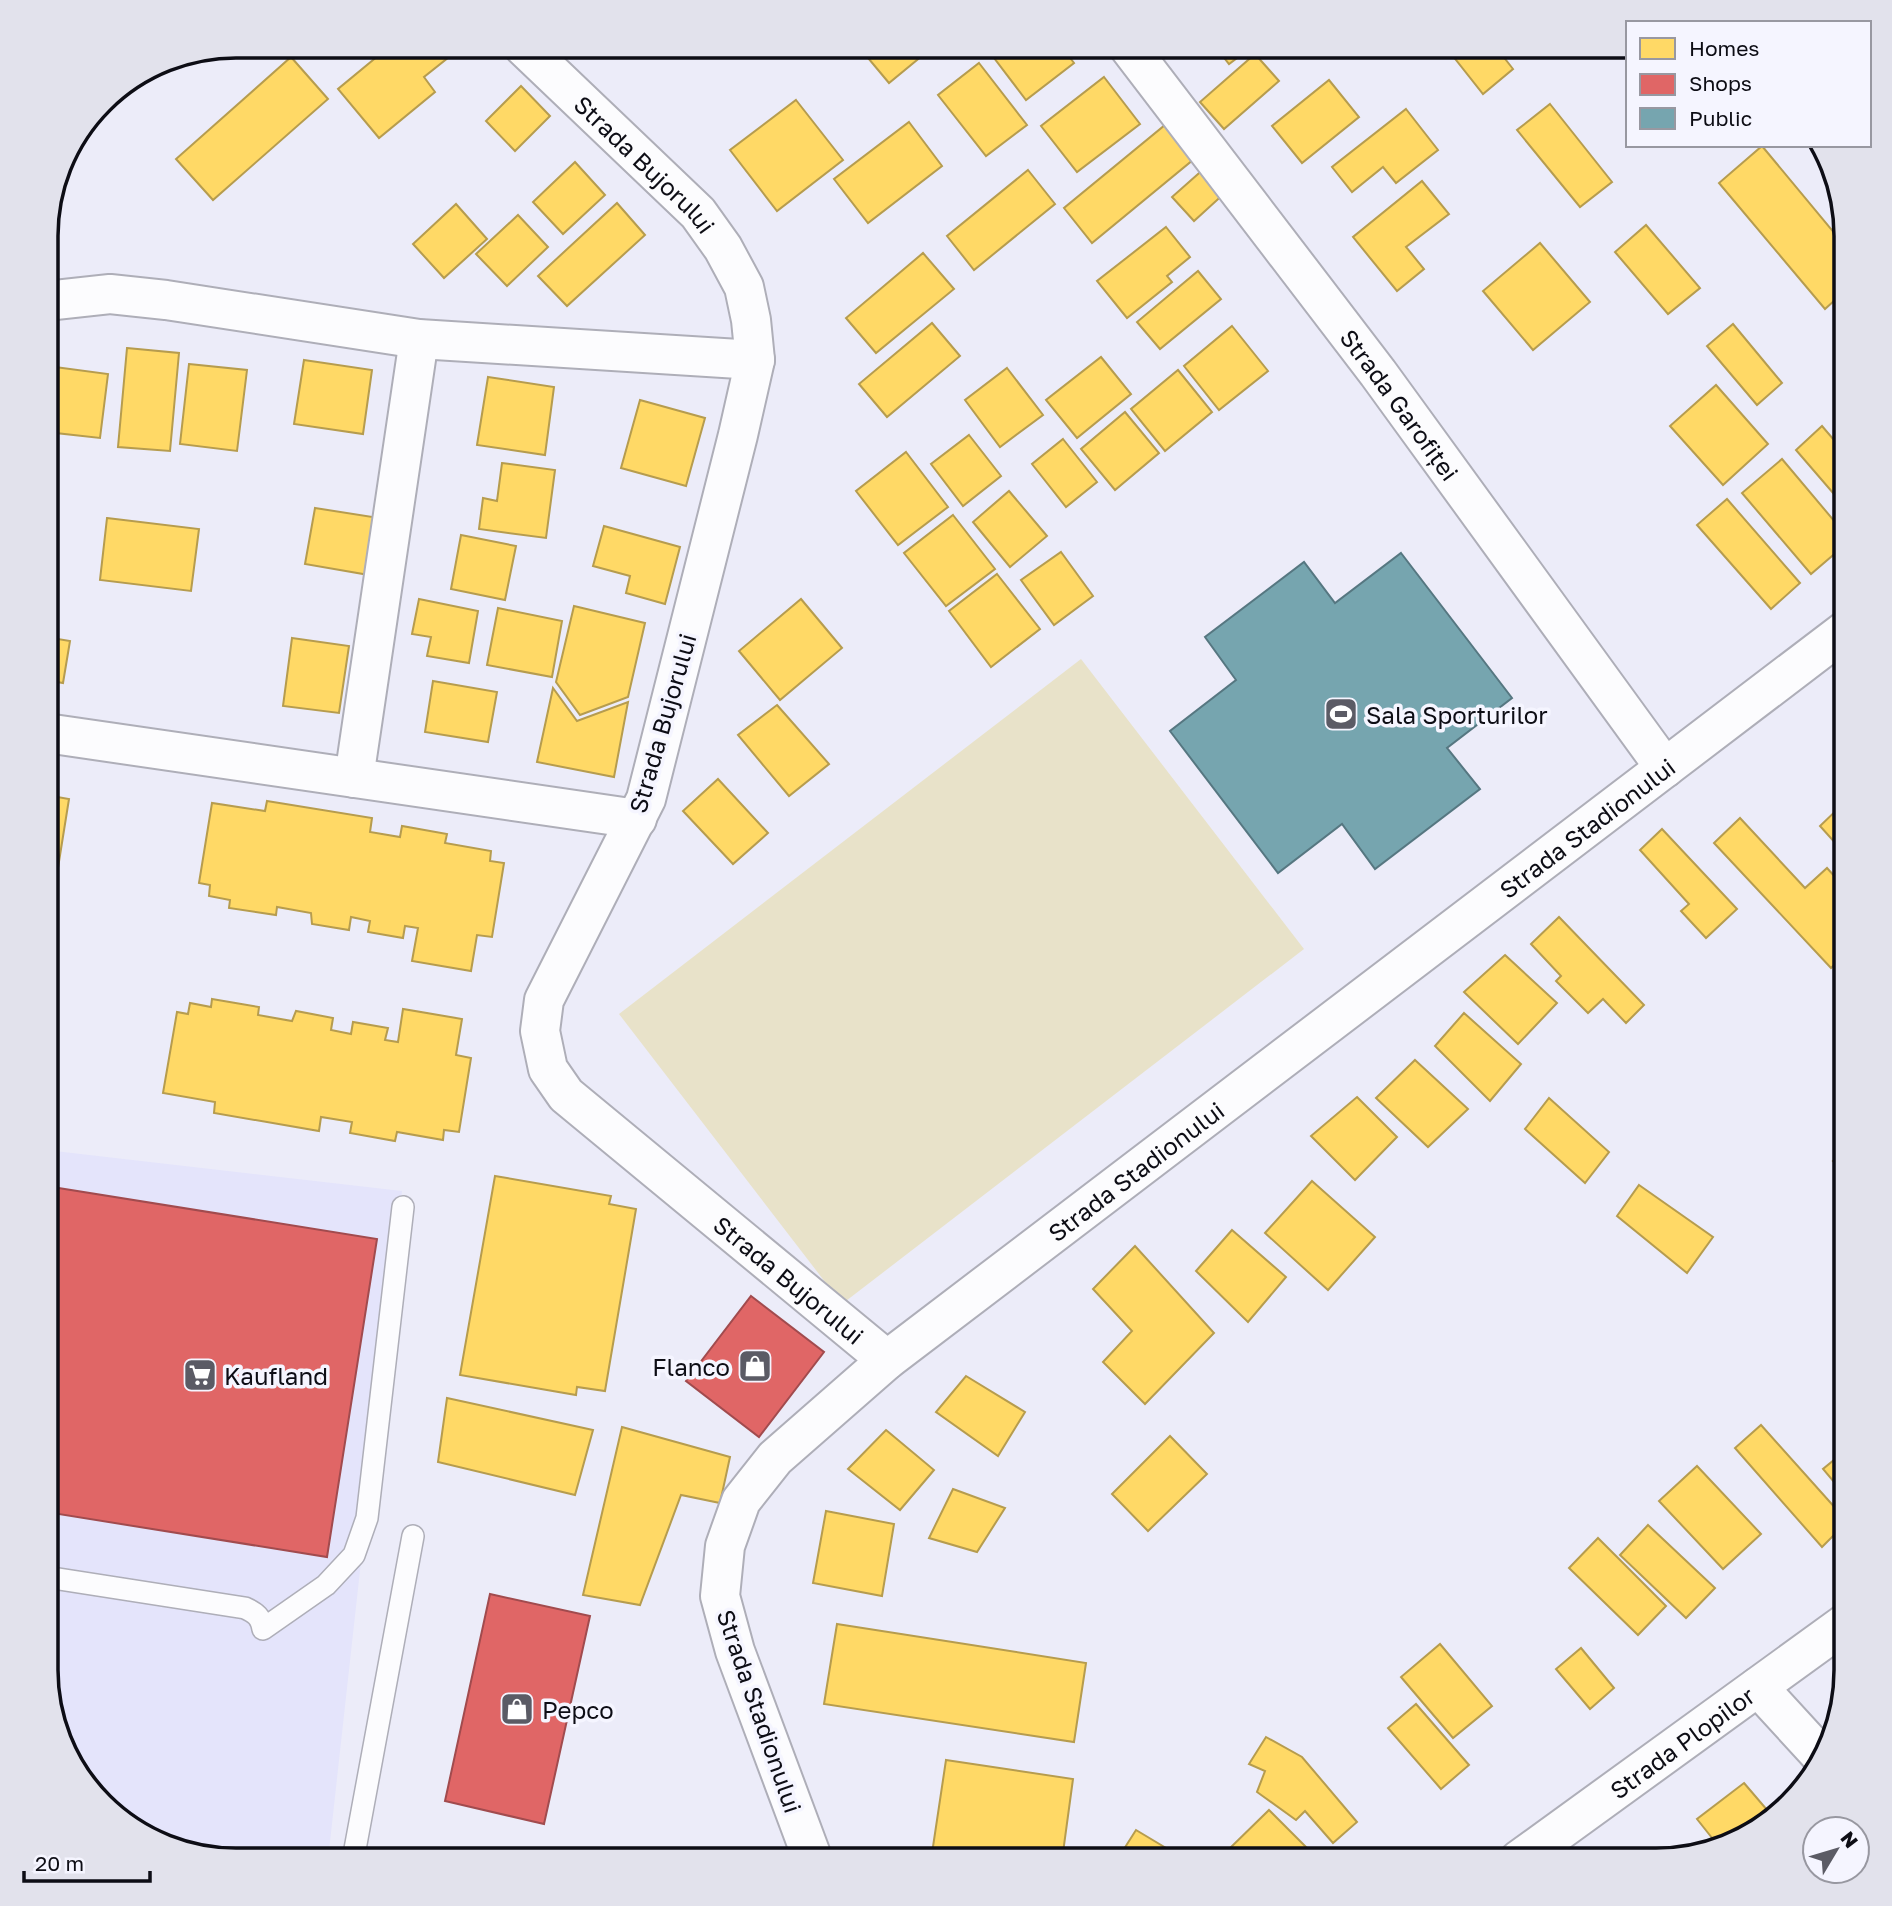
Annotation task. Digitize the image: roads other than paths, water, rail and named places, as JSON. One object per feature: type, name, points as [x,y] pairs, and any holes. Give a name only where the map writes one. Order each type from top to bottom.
[{"type":"street","name":"Strada Bujorului","points":[[536,58],[698,213],[723,248],[744,287],[755,360],[646,799],[544,1000],[540,1031],[548,1069],[566,1095],[887,1360]]},
{"type":"street","name":"Strada Garofiței","points":[[1147,58],[1665,768]]},
{"type":"street","points":[[58,300],[110,294],[166,300],[419,339],[755,360]]},
{"type":"street","points":[[354,778],[419,339]]},
{"type":"street","name":"Strada Stadionului","points":[[809,1848],[735,1651],[720,1596],[725,1546],[741,1502],[775,1458],[887,1360],[1834,639]]},
{"type":"street","points":[[58,735],[637,819]]},
{"type":"street","name":"Strada Plopilor","points":[[1536,1848],[1834,1632]]},
{"type":"street","points":[[1758,1687],[1815,1749]]},
{"type":"lane","points":[[58,1579],[245,1608],[256,1613],[261,1619],[263,1629],[326,1585],[354,1555],[368,1518],[403,1207]]},
{"type":"lane","points":[[355,1848],[413,1536]]},
{"type":"place","name":"Sala Sporturilor","points":[[1341,714]]},
{"type":"place","name":"Flanco","points":[[755,1366]]},
{"type":"place","name":"Kaufland","points":[[200,1375]]},
{"type":"place","name":"Pepco","points":[[517,1709]]}]
